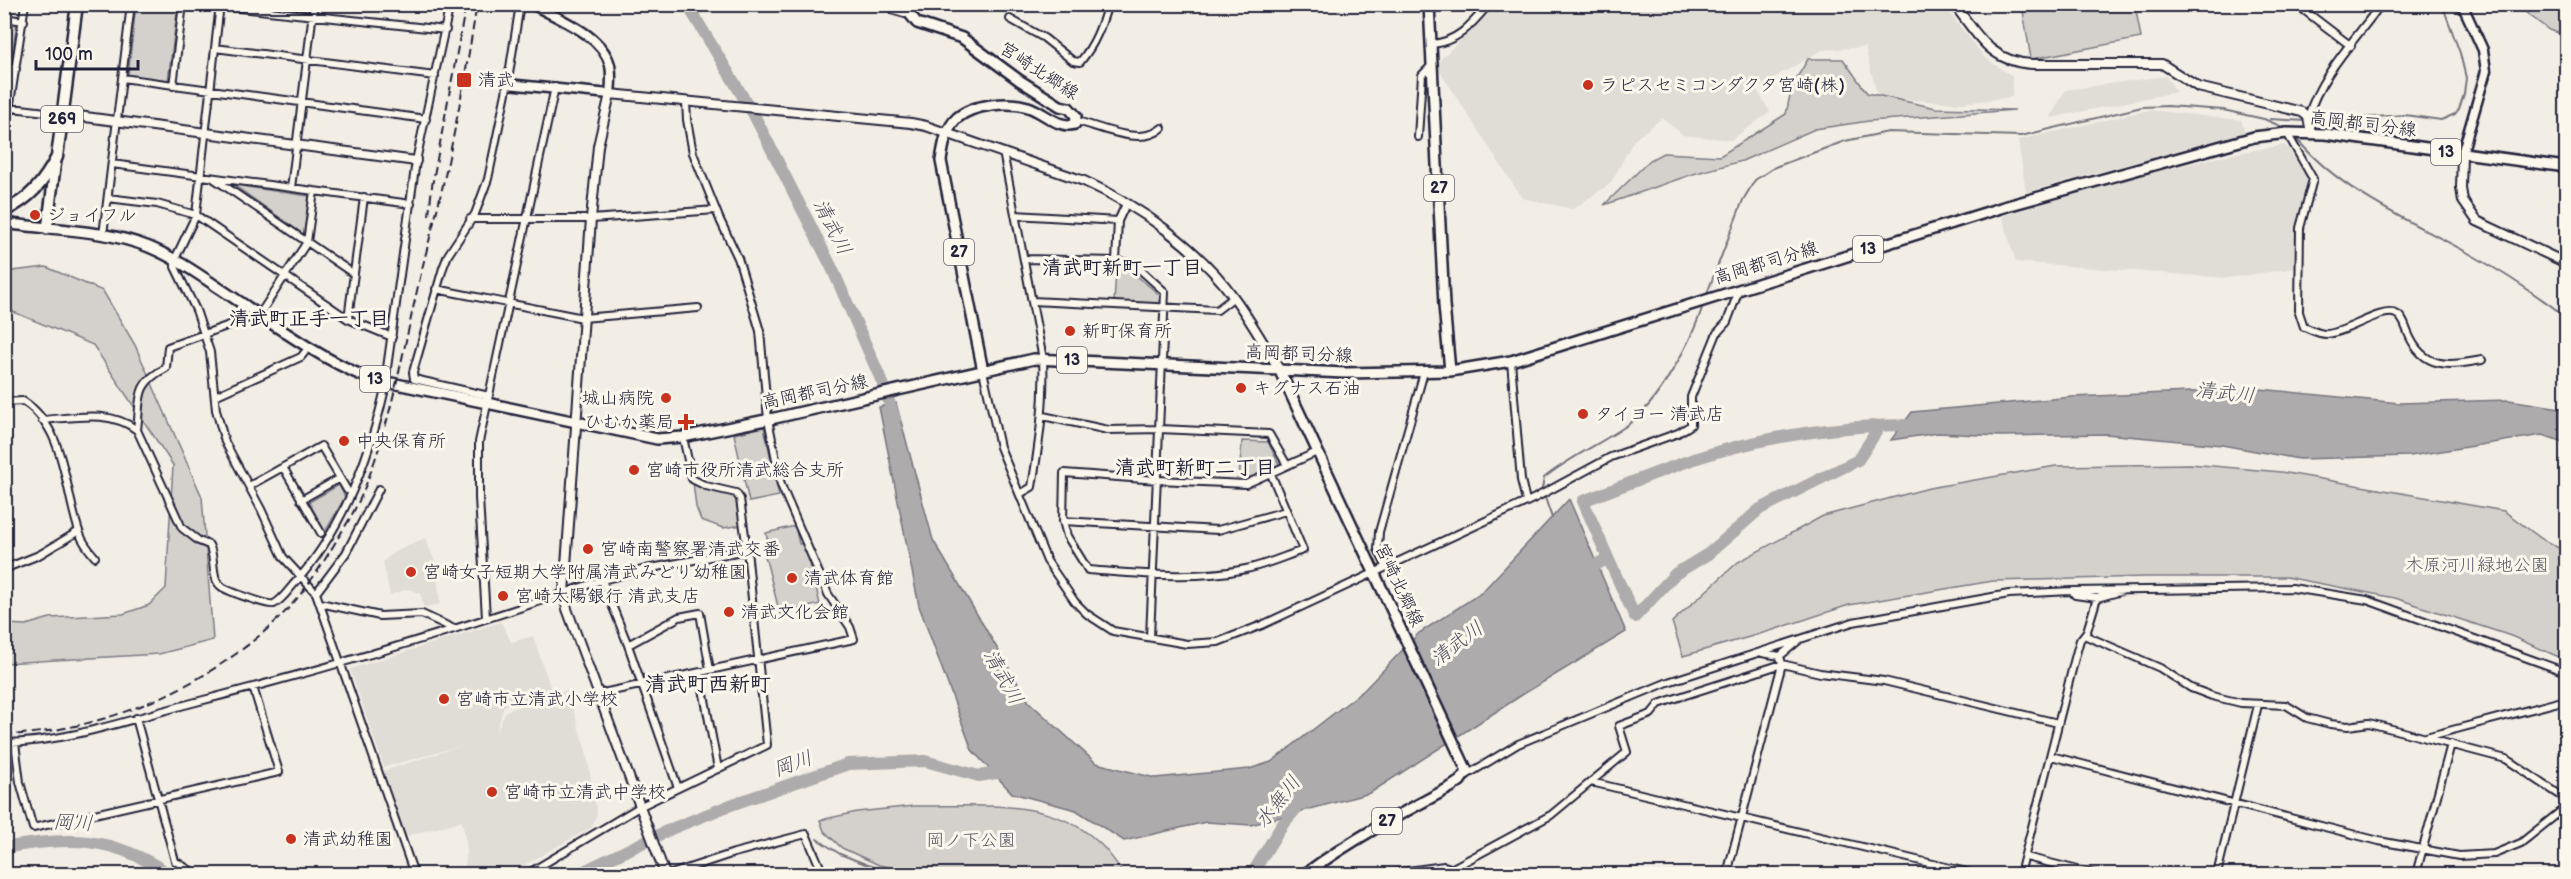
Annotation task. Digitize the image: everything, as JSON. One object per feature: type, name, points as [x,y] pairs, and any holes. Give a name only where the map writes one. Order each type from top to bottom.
[{"type":"highway","name":"269","points":[[4,211],[20,204],[46,178],[57,157],[77,4]]},
{"type":"main road","points":[[507,84],[609,94],[610,65],[604,52],[593,40],[532,4]]},
{"type":"main road","name":"宮崎北郷線","points":[[891,4],[895,9],[909,13],[917,23],[962,38],[1019,80],[1060,106],[1069,108],[1077,121],[1068,126],[1028,107],[1013,104],[1000,105],[968,112],[956,119],[948,133]]},
{"type":"main road","name":"27","points":[[1429,4],[1444,305],[1450,371]]},
{"type":"main road","points":[[2462,4],[2483,50],[2486,71],[2462,154]]},
{"type":"main road","name":"27","points":[[948,133],[941,161],[983,371]]},
{"type":"main road","name":"高岡都司分線","points":[[4,223],[104,235],[147,246],[175,259],[309,347],[348,370],[368,378],[488,399],[576,423],[657,439],[684,437],[772,419],[1043,359],[1279,369],[1424,372],[1450,371],[1511,361],[2096,179],[2225,144],[2288,133],[2311,133],[2566,167]]},
{"type":"main road","points":[[47,229],[57,157]]},
{"type":"main road","name":"宮崎北郷線","points":[[1279,369],[1465,772]]},
{"type":"main road","name":"27","points":[[1305,874],[1347,845],[1451,787],[1465,772]]},
{"type":"street","points":[[4,143],[7,107],[16,69],[26,4]]},
{"type":"street","points":[[104,235],[131,4]]},
{"type":"street","points":[[173,86],[183,4]]},
{"type":"street","points":[[202,4],[446,30]]},
{"type":"street","points":[[291,188],[314,4]]},
{"type":"street","points":[[386,375],[416,161],[450,4]]},
{"type":"street","points":[[488,399],[414,379],[413,372],[448,255],[482,199],[488,179],[520,4]]},
{"type":"street","points":[[1010,19],[1044,38],[1073,61],[1080,62],[1100,33],[1108,4]]},
{"type":"street","points":[[1431,44],[1445,43],[1459,37],[1489,4]]},
{"type":"street","points":[[1954,4],[1992,52],[2011,61],[2055,64],[2162,64],[2198,87],[2302,111],[2308,117]]},
{"type":"street","points":[[2296,4],[2351,46]]},
{"type":"street","points":[[2311,133],[2308,117],[2312,103],[2323,82],[2381,4]]},
{"type":"street","points":[[220,5],[196,215],[175,259],[175,267],[196,310],[210,352],[220,429],[283,557],[316,593],[321,603],[326,624],[414,874]]},
{"type":"street","points":[[4,18],[24,21]]},
{"type":"street","points":[[215,48],[435,76]]},
{"type":"street","points":[[1418,137],[1422,75],[1432,65]]},
{"type":"street","points":[[4,67],[16,69]]},
{"type":"street","points":[[122,78],[210,92],[426,119]]},
{"type":"street","points":[[486,618],[479,456],[488,399],[555,87]]},
{"type":"street","points":[[664,871],[567,609],[564,593],[591,219],[598,146],[609,94],[911,123],[948,133],[1084,181],[1106,191],[1185,246],[1234,297],[1279,369]]},
{"type":"street","points":[[598,694],[854,639],[850,627],[828,594],[781,485],[760,331],[738,258],[693,153],[686,102]]},
{"type":"street","points":[[7,107],[416,161]]},
{"type":"street","points":[[1077,121],[1135,136],[1151,135],[1162,128]]},
{"type":"street","points":[[2288,133],[2313,179],[2300,228],[2299,312],[2304,327],[2326,334],[2345,330],[2385,312],[2395,313],[2402,319],[2412,343],[2432,360],[2451,366],[2482,360]]},
{"type":"street","points":[[1004,152],[1043,359],[1043,416],[1032,487],[1020,494]]},
{"type":"street","points":[[2462,154],[2463,201],[2477,221],[2566,263]]},
{"type":"street","points":[[112,164],[411,204]]},
{"type":"street","points":[[212,178],[354,274]]},
{"type":"street","points":[[137,430],[143,383],[150,376],[166,368],[168,347],[260,314],[307,242],[314,191]]},
{"type":"street","points":[[348,319],[364,197]]},
{"type":"street","points":[[108,198],[157,204],[196,215],[348,319],[392,337]]},
{"type":"street","points":[[1116,261],[1118,221],[1126,204]]},
{"type":"street","points":[[470,219],[591,219],[716,210]]},
{"type":"street","points":[[1015,214],[1118,221]]},
{"type":"street","points":[[1023,259],[1116,261],[1134,264],[1165,292],[1150,637]]},
{"type":"street","points":[[436,289],[583,318],[698,308]]},
{"type":"street","points":[[983,371],[1000,447],[1047,561],[1075,602],[1087,614],[1113,631],[1187,644],[1218,642],[1262,626],[1375,573],[1526,501],[1611,457],[1678,433],[1691,425],[1692,397],[1717,333],[1727,322],[1739,289]]},
{"type":"street","points":[[1032,301],[1217,310],[1234,297]]},
{"type":"street","points":[[215,396],[301,357],[309,347]]},
{"type":"street","points":[[1511,361],[1521,480],[1526,501]]},
{"type":"street","points":[[1386,566],[1378,549],[1379,532],[1424,372]]},
{"type":"street","points":[[42,420],[113,417],[125,421],[137,430],[182,528],[199,541],[209,545],[213,552],[216,580],[222,587],[267,605],[276,603],[300,577],[351,496],[373,440],[384,393]]},
{"type":"street","points":[[4,402],[23,401],[31,406],[42,420],[59,455],[79,531],[94,558]]},
{"type":"street","points":[[1043,416],[1108,430],[1160,429],[1269,434],[1287,465]]},
{"type":"street","points":[[527,874],[678,788],[767,745],[740,499],[736,493],[706,486],[692,479],[684,437]]},
{"type":"street","points":[[249,486],[321,446],[347,490]]},
{"type":"street","points":[[1271,474],[1303,550],[1249,569],[1213,575],[1153,575],[1088,570],[1067,536],[1063,522],[1064,473],[1246,484],[1317,452]]},
{"type":"street","points":[[283,467],[321,533]]},
{"type":"street","points":[[302,500],[340,478]]},
{"type":"street","points":[[316,593],[346,553],[379,489]]},
{"type":"street","points":[[1063,522],[1218,530],[1286,512]]},
{"type":"street","points":[[4,569],[39,555],[79,531]]},
{"type":"street","points":[[4,743],[60,737],[136,718],[341,663],[602,580],[747,549]]},
{"type":"street","points":[[602,580],[628,645],[678,788]]},
{"type":"street","points":[[1465,772],[1518,744],[1668,682],[1853,622],[2009,594],[2292,588],[2367,600],[2566,672]]},
{"type":"street","points":[[2072,591],[2075,595],[2097,598],[2112,596],[2125,590]]},
{"type":"street","points":[[2020,874],[2076,654],[2097,598]]},
{"type":"street","points":[[321,603],[380,616],[422,614],[452,628]]},
{"type":"street","points":[[628,645],[679,617],[700,613],[710,670]]},
{"type":"street","points":[[2084,635],[2160,668],[2191,688],[2212,696],[2241,703],[2286,705],[2307,718],[2330,724],[2348,726],[2369,723],[2506,759],[2566,799]]},
{"type":"street","points":[[1759,653],[1780,656],[1800,639]]},
{"type":"street","points":[[1727,874],[1782,664],[1780,656]]},
{"type":"street","points":[[1453,868],[1536,824],[1627,752],[1619,726],[1651,714],[1659,705],[1670,700],[1782,664],[1820,673],[1884,681],[2058,723]]},
{"type":"street","points":[[700,673],[718,769]]},
{"type":"street","points":[[15,743],[20,782],[33,828],[158,801],[279,772],[253,687]]},
{"type":"street","points":[[2426,737],[2566,700]]},
{"type":"street","points":[[2217,874],[2258,705]]},
{"type":"street","points":[[136,718],[175,861],[196,874]]},
{"type":"street","points":[[2416,874],[2451,744]]},
{"type":"street","points":[[2051,756],[2423,851],[2459,856],[2494,854],[2520,843],[2566,807]]},
{"type":"street","points":[[1591,782],[1976,874]]},
{"type":"street","points":[[671,874],[734,852],[806,834],[824,874]]},
{"type":"street","points":[[2026,857],[2094,874]]},
{"type":"street","points":[[1386,874],[1438,867],[1453,868],[1469,874]]},
{"type":"shaded area","points":[[1942,4],[1985,58],[2012,76],[2012,97],[1962,103],[1878,98],[1865,47],[1822,50],[1756,88],[1770,112],[1731,140],[1683,135],[1662,118],[1634,140],[1611,183],[1573,209],[1522,198],[1439,70],[1439,61],[1496,5]]},
{"type":"shaded area","points":[[2166,76],[2176,92],[2050,118],[2065,90]]},
{"type":"shaded area","points":[[2149,110],[2241,120],[2245,132],[2026,192],[2018,140]]},
{"type":"shaded area","points":[[2285,145],[2308,175],[2306,198],[2298,222],[2296,268],[2227,278],[2016,262],[2002,216],[2145,174],[2237,153]]},
{"type":"shaded area","name":"宮崎女子短期大学附属清武みどり幼稚園","points":[[425,538],[436,564],[440,604],[424,607],[420,593],[408,589],[390,595],[383,562],[393,553]]},
{"type":"shaded area","points":[[501,622],[511,642],[533,636],[552,692],[504,706],[495,735],[506,711],[567,690],[586,751],[597,813],[592,827],[508,874],[464,874],[467,848],[462,821],[406,836],[384,771],[464,745],[384,767],[350,669]]},
{"type":"green space","points":[[136,5],[178,6],[168,80],[128,76]]},
{"type":"green space","points":[[2022,5],[2135,5],[2141,38],[2031,59]]},
{"type":"green space","points":[[2516,5],[2566,5],[2566,36],[2549,30]]},
{"type":"green space","points":[[4,21],[17,23],[11,63],[5,62]]},
{"type":"green space","points":[[1808,59],[1843,59],[1867,93],[1936,108],[2015,110],[1869,121],[1815,129],[1742,161],[1693,174],[1604,205],[1650,160],[1663,153],[1720,156],[1786,114],[1792,86]]},
{"type":"green space","points":[[234,185],[309,196],[304,235]]},
{"type":"green space","points":[[46,267],[103,291],[135,345],[202,497],[213,640],[159,654],[5,663],[5,624],[26,625],[50,618],[123,614],[149,605],[166,588],[173,465],[93,345],[9,310],[5,311],[4,272]]},
{"type":"green space","points":[[1116,270],[1131,271],[1162,297],[1162,306],[1114,303]]},
{"type":"green space","points":[[764,427],[779,496],[749,502],[734,434]]},
{"type":"green space","points":[[1242,441],[1268,442],[1280,466],[1251,477],[1239,477]]},
{"type":"green space","name":"木原河川緑地公園","points":[[2190,464],[2281,472],[2504,511],[2542,539],[2566,552],[2566,660],[2511,636],[2395,598],[2286,577],[2145,577],[1993,581],[1849,605],[1683,656],[1672,622],[1738,562],[1823,516],[1929,488],[2056,466]]},
{"type":"green space","points":[[693,482],[734,494],[739,500],[742,525],[723,528],[701,520],[696,507]]},
{"type":"green space","points":[[339,485],[345,497],[325,532],[309,502]]},
{"type":"green space","name":"清武体育館","points":[[795,526],[799,544],[805,543],[820,604],[780,614],[764,552],[770,550],[766,533]]},
{"type":"green space","name":"岡ノ下公園","points":[[914,806],[1003,807],[1031,810],[1058,817],[1082,829],[1104,848],[1123,874],[923,874],[879,865],[842,848],[824,831],[820,820],[857,812]]},
{"type":"water","points":[[2260,389],[2399,403],[2509,400],[2566,409],[2566,443],[2542,435],[2410,456],[2299,459],[2222,445],[2106,434],[2000,436],[1938,433],[1891,440],[1912,412],[2072,397]]},
{"type":"water","points":[[896,403],[933,540],[1029,702],[1096,763],[1155,778],[1249,769],[1271,762],[1364,690],[1419,633],[1481,593],[1569,499],[1626,632],[1525,693],[1370,793],[1251,825],[1206,822],[1124,841],[1076,810],[1012,793],[972,750],[919,606],[879,407]]},
{"type":"waterway","name":"清武川","points":[[690,4],[690,9],[754,115],[832,268],[883,384],[895,419]]},
{"type":"waterway","points":[[2312,121],[2405,115],[2441,120],[2455,114],[2464,94],[2466,78],[2460,53],[2442,4]]},
{"type":"waterway","points":[[1706,296],[1743,200],[1755,180],[1775,167],[1845,141],[1888,132],[2021,136],[2142,107],[2168,106],[2223,110],[2264,119],[2287,129]]},
{"type":"waterway","points":[[2270,119],[2306,121]]},
{"type":"waterway","points":[[2295,137],[2313,157],[2355,190],[2495,269],[2566,317]]},
{"type":"waterway","points":[[1552,518],[1542,489],[1544,478],[1564,463],[1619,431],[1640,414],[1663,386],[1683,352],[1703,305]]},
{"type":"waterway","name":"清武川","points":[[1582,573],[1608,558],[1583,501],[1694,459],[1749,444],[1834,429],[1919,425]]},
{"type":"waterway","name":"清武川","points":[[1608,558],[1635,617],[1675,574],[1708,554],[1760,509],[1858,460],[1880,426]]},
{"type":"waterway","name":"岡川","points":[[578,874],[671,829],[728,806],[848,764],[925,761],[979,776],[1008,771]]},
{"type":"waterway","name":"水無川","points":[[1252,874],[1282,825],[1302,802]]},
{"type":"waterway","points":[[817,839],[840,854],[891,874]]},
{"type":"waterway","name":"岡川","points":[[4,848],[49,842],[90,842],[129,852],[169,874]]},
{"type":"railway","points":[[429,215],[432,186],[466,4]]},
{"type":"railway","points":[[4,735],[41,732],[79,725],[115,715],[186,685],[250,643],[278,619],[303,591],[325,560],[362,494],[389,412],[447,166],[477,4]]},
{"type":"place","name":"清武","points":[[464,80]]},
{"type":"place","name":"ラピスセミコンダクタ宮崎(株)","points":[[1588,85]]},
{"type":"place","name":"ジョイフル","points":[[35,215]]},
{"type":"place","name":"新町保育所","points":[[1070,331]]},
{"type":"place","name":"キグナス石油","points":[[1241,388]]},
{"type":"place","name":"城山病院","points":[[666,398]]},
{"type":"place","name":"タイヨー 清武店","points":[[1583,414]]},
{"type":"place","name":"ひむか薬局","points":[[686,422]]},
{"type":"place","name":"中央保育所","points":[[344,441]]},
{"type":"place","name":"宮崎市役所清武総合支所","points":[[634,470]]},
{"type":"place","name":"宮崎南警察署清武交番","points":[[588,549]]},
{"type":"place","name":"宮崎女子短期大学附属清武みどり幼稚園","points":[[411,572]]},
{"type":"place","name":"清武体育館","points":[[792,578]]},
{"type":"place","name":"宮崎太陽銀行 清武支店","points":[[503,596]]},
{"type":"place","name":"清武文化会館","points":[[729,612]]},
{"type":"place","name":"宮崎市立清武小学校","points":[[444,699]]},
{"type":"place","name":"宮崎市立清武中学校","points":[[492,792]]},
{"type":"place","name":"清武幼稚園","points":[[291,839]]},
{"type":"district","name":"清武町新町一丁目","points":[[1122,268]]},
{"type":"district","name":"清武町正手一丁目","points":[[309,319]]},
{"type":"district","name":"清武町新町二丁目","points":[[1195,468]]},
{"type":"district","name":"清武町西新町","points":[[708,684]]}]
